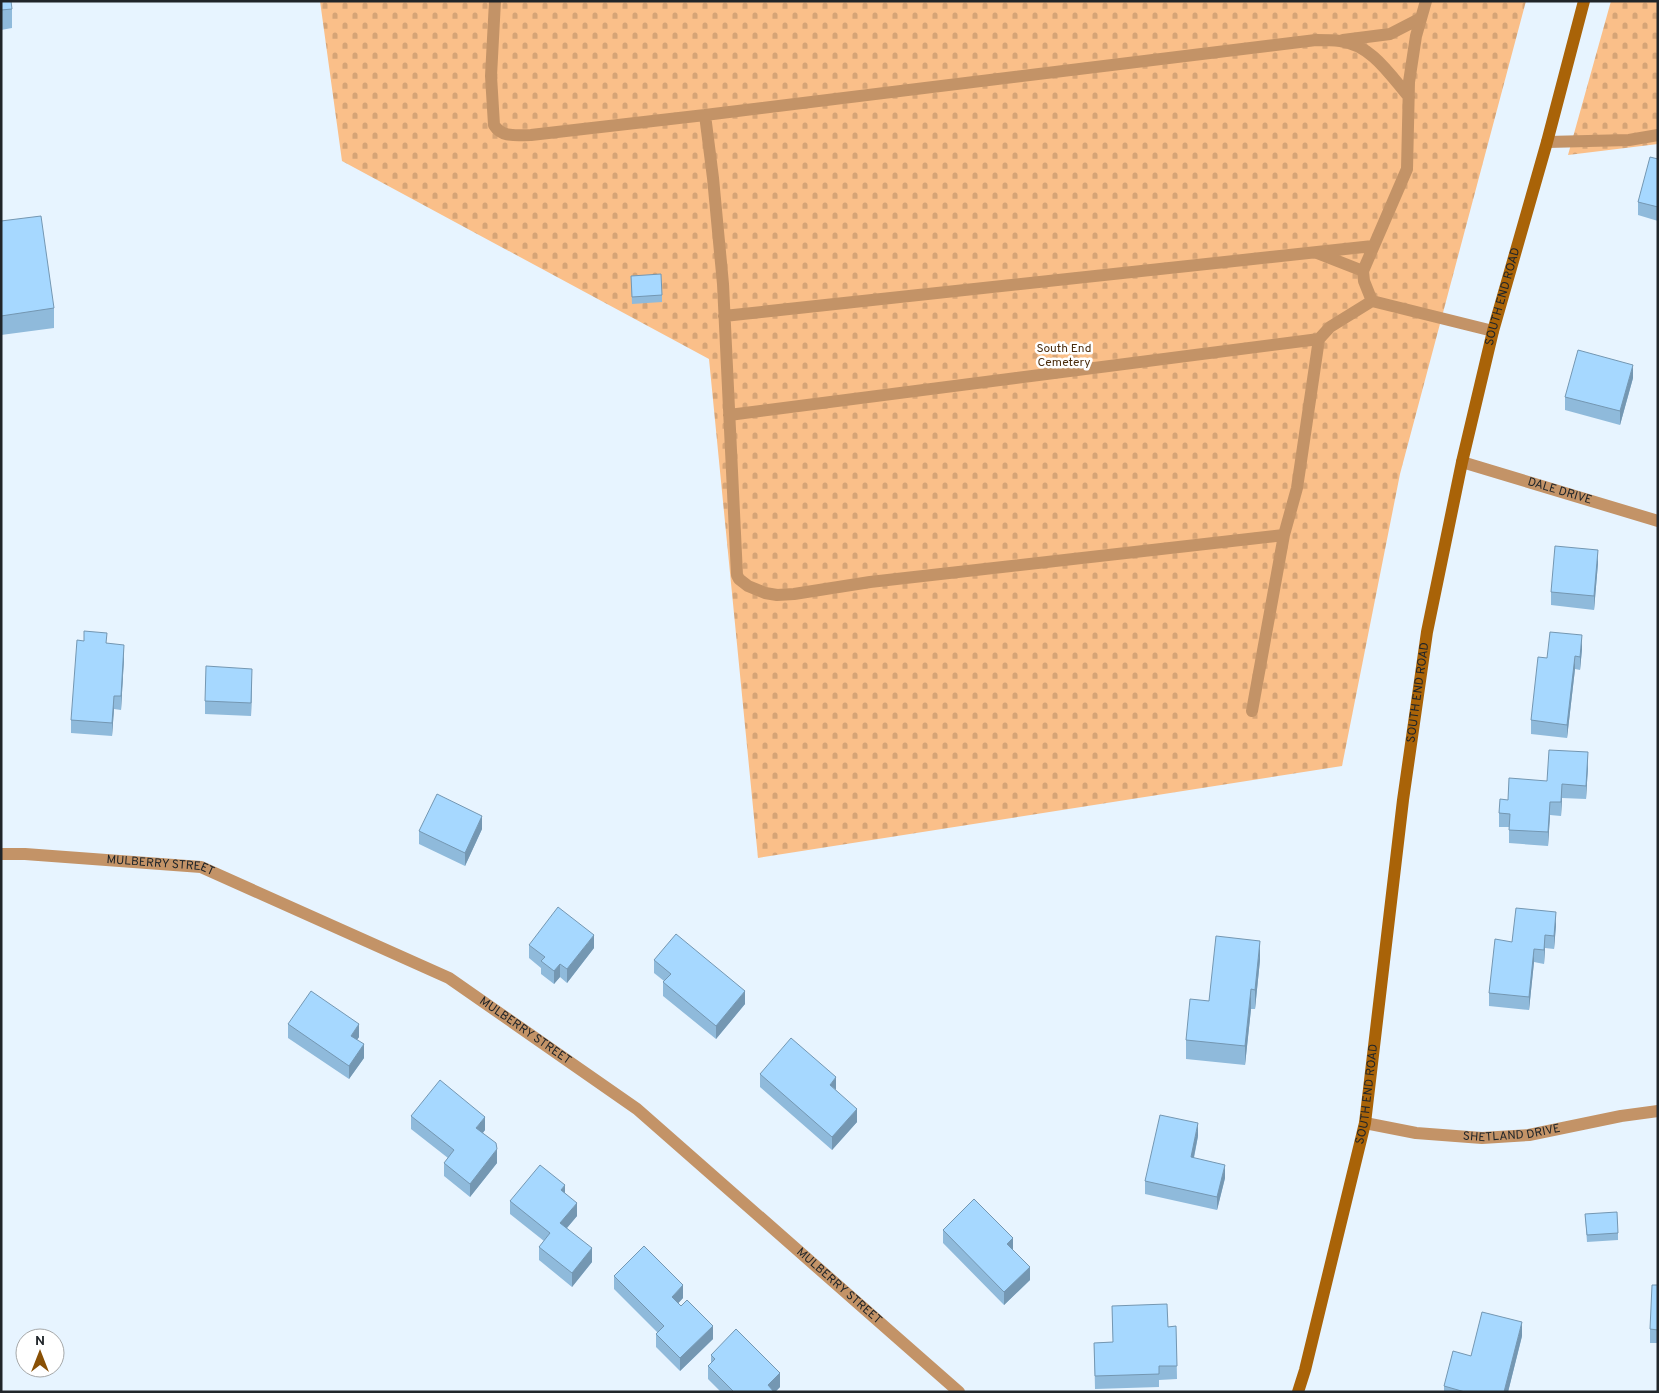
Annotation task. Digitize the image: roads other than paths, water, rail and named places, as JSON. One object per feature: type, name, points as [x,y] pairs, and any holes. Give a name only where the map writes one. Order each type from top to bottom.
[{"type":"street","points":[[495,1],[491,76],[494,125],[498,132],[508,135],[531,135],[705,115],[1316,40],[1341,41],[1390,34],[1421,18]]},
{"type":"street","points":[[1372,301],[1364,281],[1363,271],[1407,169],[1409,82],[1416,36],[1426,1]]},
{"type":"street","name":"SOUTH END ROAD","points":[[1298,1392],[1365,1123],[1403,800],[1426,632],[1462,462],[1494,331],[1584,1]]},
{"type":"street","points":[[1341,41],[1362,48],[1378,60],[1409,97]]},
{"type":"street","points":[[705,115],[713,178],[724,316],[737,575],[748,586],[777,595],[794,594],[870,582],[1284,534]]},
{"type":"street","points":[[1547,142],[1629,140],[1658,135]]},
{"type":"street","points":[[724,316],[1373,246]]},
{"type":"street","points":[[1315,252],[1363,271]]},
{"type":"street","points":[[1252,711],[1284,534],[1298,488],[1319,339],[1330,327],[1372,301],[1494,331]]},
{"type":"street","points":[[729,415],[1319,339]]},
{"type":"street","name":"DALE DRIVE","points":[[1462,462],[1658,521]]},
{"type":"street","name":"MULBERRY STREET","points":[[1,854],[25,854],[201,867],[449,978],[637,1109],[959,1392]]},
{"type":"street","name":"SHETLAND DRIVE","points":[[1365,1123],[1416,1133],[1482,1138],[1529,1135],[1621,1116],[1658,1111]]},
{"type":"park label","name":"South End Cemetery","points":[[1064,356]]}]
